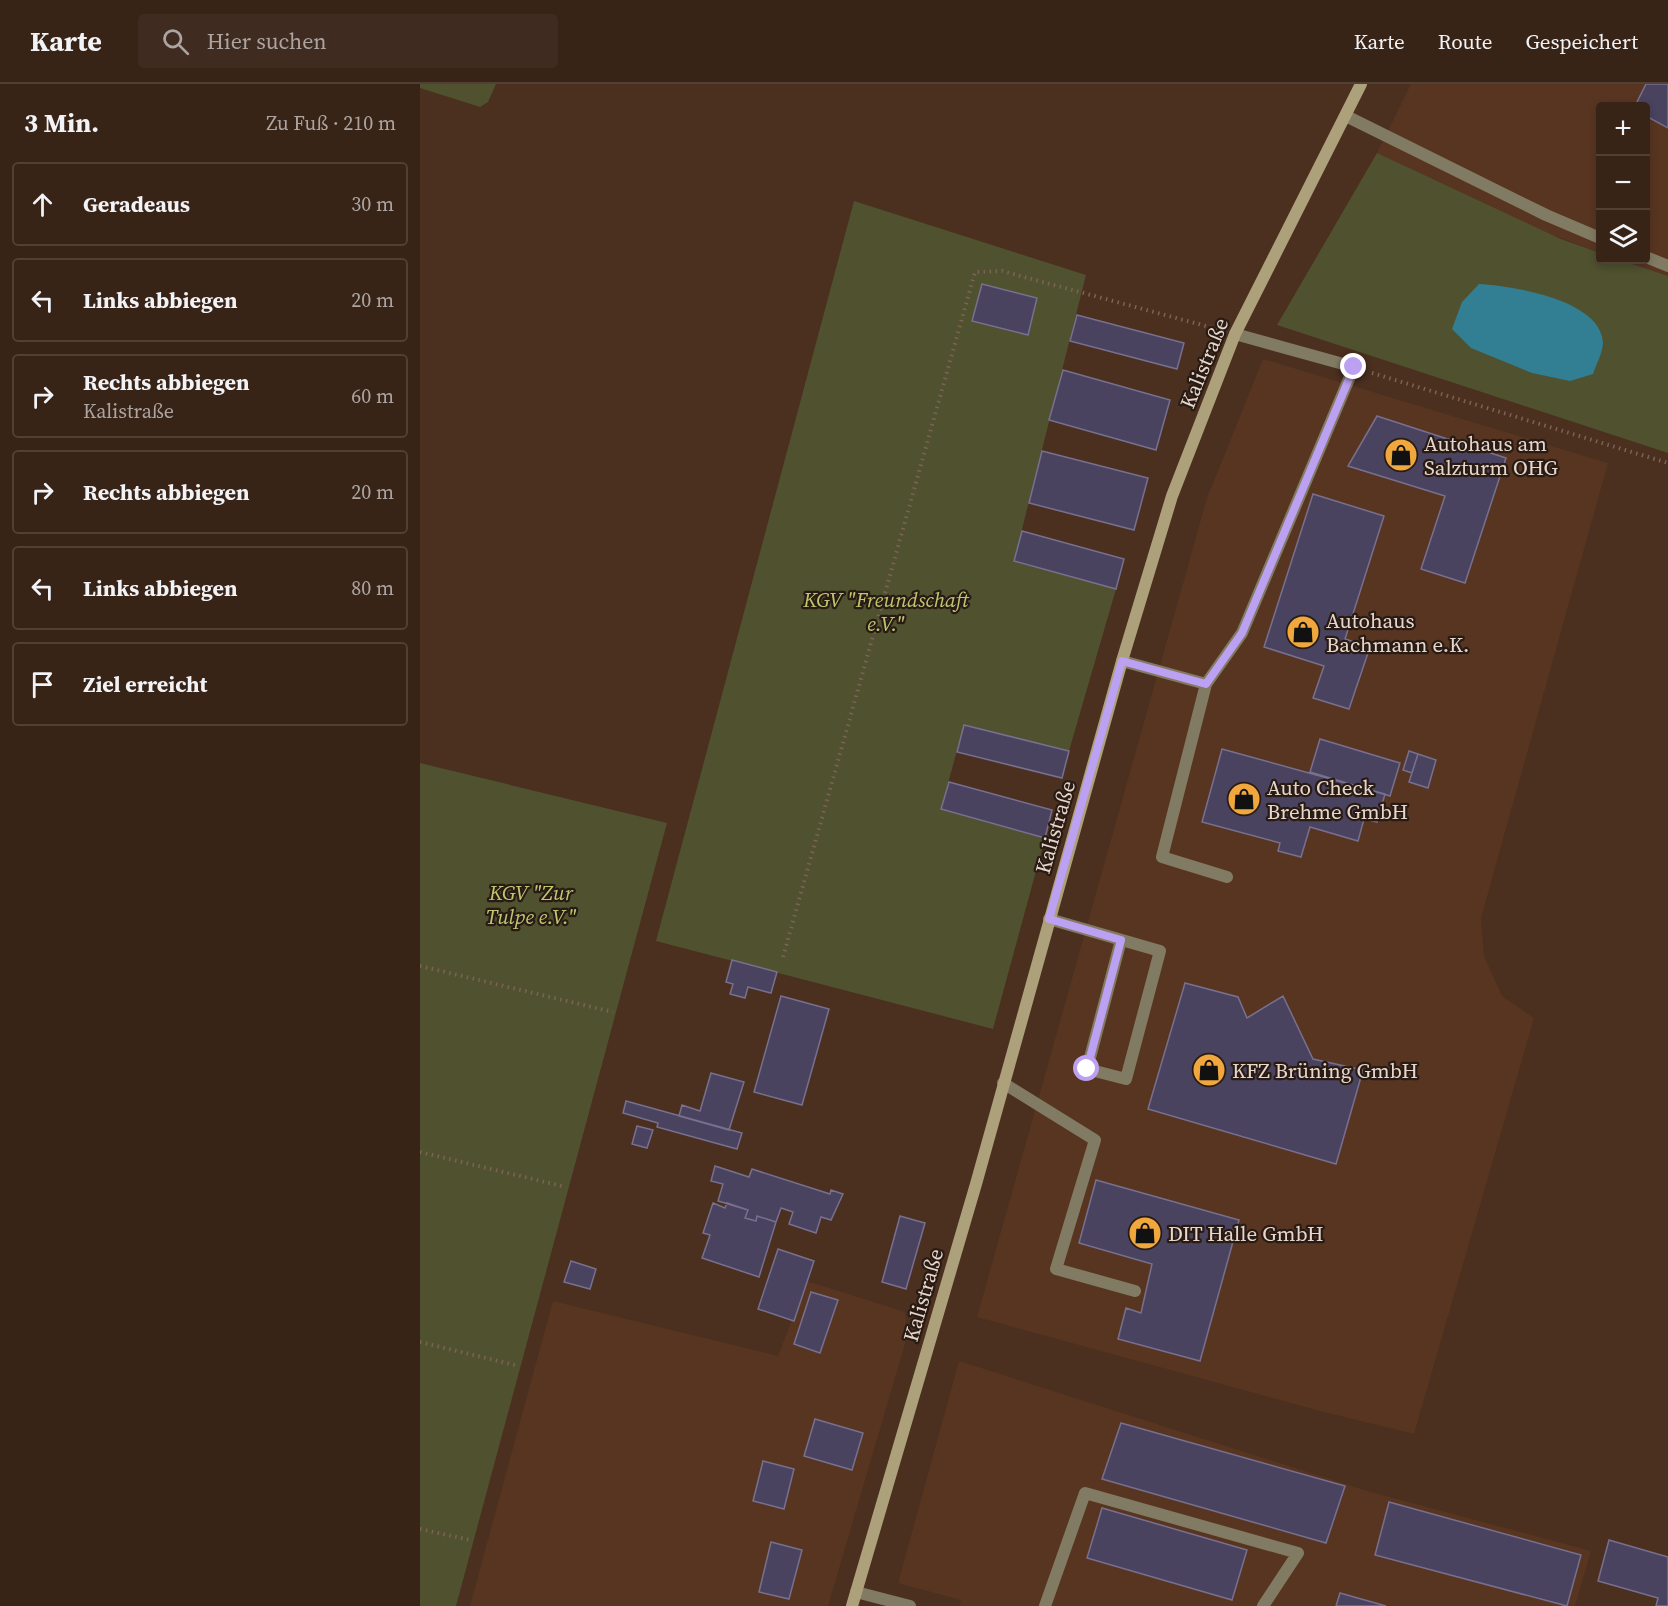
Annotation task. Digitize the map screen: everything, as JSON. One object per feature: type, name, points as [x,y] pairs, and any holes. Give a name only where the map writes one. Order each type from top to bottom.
[{"type":"street","name":"Kalistraße","points":[[852,1606],[976,1184],[1122,661],[1172,496],[1235,334],[1361,84]]},
{"type":"lane","points":[[1346,116],[1546,215],[1596,236]]},
{"type":"lane","points":[[1650,259],[1668,266]]},
{"type":"lane","points":[[1227,877],[1162,857],[1206,684],[1242,633],[1354,367],[1235,334]]},
{"type":"lane","points":[[1122,661],[1206,684]]},
{"type":"lane","points":[[1049,919],[1160,951],[1126,1079],[1087,1069],[1121,940]]},
{"type":"lane","points":[[1003,1083],[1095,1140],[1056,1269],[1135,1291]]},
{"type":"lane","points":[[1045,1606],[1085,1493],[1298,1553],[1263,1606]]},
{"type":"lane","points":[[856,1592],[910,1606]]},
{"type":"path","points":[[783,957],[975,272],[1002,271],[1235,334]]},
{"type":"path","points":[[1354,367],[1668,463]]},
{"type":"path","points":[[420,966],[613,1012]]},
{"type":"path","points":[[420,1152],[566,1187]]},
{"type":"path","points":[[420,1342],[519,1366]]},
{"type":"path","points":[[420,1529],[470,1540]]},
{"type":"shaded area","points":[[1411,84],[1668,84],[1668,278],[1629,264],[1650,264],[1650,102],[1596,102],[1596,251],[1487,210],[1377,153]]},
{"type":"shaded area","points":[[1263,359],[1608,463],[1481,918],[1484,956],[1502,996],[1534,1018],[1414,1434],[1324,1412],[977,1317],[1207,498]]},
{"type":"shaded area","points":[[807,1281],[905,1312],[907,1337],[828,1606],[470,1606],[553,1301],[778,1356]]},
{"type":"shaded area","points":[[959,1361],[1367,1491],[1591,1551],[1575,1606],[959,1606],[961,1600],[898,1583]]},
{"type":"green space","points":[[420,84],[496,84],[488,102],[480,107],[420,88]]},
{"type":"green space","points":[[1377,153],[1561,239],[1596,252],[1596,264],[1632,264],[1668,276],[1668,453],[1277,325]]},
{"type":"green space","name":"KGV \"Freundschaft e.V.\"","points":[[854,201],[1086,275],[1014,561],[1116,589],[1069,751],[964,725],[941,809],[1045,838],[993,1029],[656,941]]},
{"type":"green space","name":"KGV \"Zur Tulpe e.V.\"","points":[[420,763],[667,823],[456,1606],[420,1606]]},
{"type":"water","points":[[1479,284],[1532,292],[1571,305],[1587,315],[1598,327],[1603,342],[1593,374],[1570,381],[1532,373],[1471,348],[1452,329],[1462,302]]},
{"type":"building","points":[[1646,84],[1668,84],[1668,128],[1650,118],[1650,102],[1637,102]]},
{"type":"building","points":[[982,284],[1037,298],[1028,335],[972,321]]},
{"type":"building","points":[[1077,315],[1184,343],[1177,369],[1070,341]]},
{"type":"building","points":[[1063,370],[1170,400],[1156,450],[1049,420]]},
{"type":"building","points":[[1377,416],[1506,458],[1465,583],[1421,569],[1445,496],[1348,466]]},
{"type":"building","points":[[1042,451],[1148,478],[1134,530],[1029,503]]},
{"type":"building","points":[[1313,494],[1384,516],[1345,639],[1370,647],[1349,709],[1313,698],[1324,666],[1264,647]]},
{"type":"building","points":[[1022,531],[1124,559],[1116,589],[1014,561]]},
{"type":"building","points":[[964,725],[1069,751],[1062,778],[957,752]]},
{"type":"building","points":[[1320,739],[1400,763],[1390,796],[1310,772]]},
{"type":"building","points":[[1222,749],[1385,794],[1377,822],[1364,819],[1358,841],[1310,827],[1301,857],[1278,851],[1280,843],[1202,822]]},
{"type":"building","points":[[1409,751],[1418,754],[1412,773],[1403,770]]},
{"type":"building","points":[[1418,754],[1436,760],[1428,788],[1409,782]]},
{"type":"building","points":[[949,782],[1052,810],[1045,838],[941,809]]},
{"type":"building","points":[[732,960],[777,972],[771,993],[748,987],[745,998],[730,994],[733,984],[726,982]]},
{"type":"building","points":[[1185,983],[1238,997],[1247,1018],[1283,996],[1313,1059],[1363,1070],[1336,1164],[1148,1109]]},
{"type":"building","points":[[781,996],[829,1009],[802,1105],[754,1092]]},
{"type":"building","points":[[711,1073],[744,1082],[729,1130],[679,1116],[682,1105],[700,1111]]},
{"type":"building","points":[[626,1101],[742,1133],[737,1149],[657,1127],[658,1123],[623,1113]]},
{"type":"building","points":[[637,1126],[653,1130],[647,1148],[632,1144]]},
{"type":"building","points":[[715,1166],[749,1177],[752,1169],[830,1194],[831,1190],[843,1194],[831,1220],[821,1217],[816,1233],[789,1224],[793,1212],[781,1208],[776,1222],[757,1216],[756,1221],[745,1218],[748,1210],[718,1201],[723,1184],[711,1181]]},
{"type":"building","points":[[1096,1180],[1239,1220],[1200,1361],[1118,1339],[1126,1308],[1141,1313],[1152,1264],[1079,1243]]},
{"type":"building","points":[[713,1203],[725,1208],[727,1203],[748,1210],[745,1218],[756,1221],[757,1216],[776,1222],[759,1277],[702,1258],[710,1235],[703,1233]]},
{"type":"building","points":[[900,1216],[925,1223],[906,1289],[882,1282]]},
{"type":"building","points":[[778,1249],[814,1261],[794,1321],[758,1309]]},
{"type":"building","points":[[571,1261],[596,1269],[590,1289],[564,1282]]},
{"type":"building","points":[[811,1292],[838,1300],[820,1353],[794,1344]]},
{"type":"building","points":[[815,1419],[863,1433],[852,1470],[804,1456]]},
{"type":"building","points":[[1121,1423],[1345,1486],[1326,1543],[1102,1479]]},
{"type":"building","points":[[763,1461],[794,1469],[784,1509],[753,1501]]},
{"type":"building","points":[[1389,1502],[1581,1555],[1567,1606],[1375,1555]]},
{"type":"building","points":[[1102,1508],[1247,1550],[1232,1600],[1087,1558]]},
{"type":"building","points":[[1609,1540],[1668,1557],[1668,1606],[1656,1606],[1658,1598],[1598,1581]]},
{"type":"building","points":[[771,1542],[802,1550],[789,1599],[759,1592]]},
{"type":"building","points":[[1340,1593],[1386,1606],[1336,1606]]},
{"type":"place","name":"Autohaus am Salzturm OHG","points":[[1401,455]]},
{"type":"place","name":"Autohaus Bachmann e.K.","points":[[1303,632]]},
{"type":"place","name":"Auto Check Brehme GmbH","points":[[1244,799]]},
{"type":"place","name":"KFZ Brüning GmbH","points":[[1209,1070]]},
{"type":"place","name":"DIT Halle GmbH","points":[[1145,1233]]},
{"type":"route","points":[[1087,1069],[1121,940],[1049,919],[1122,661],[1206,684],[1242,633],[1354,367]]}]
